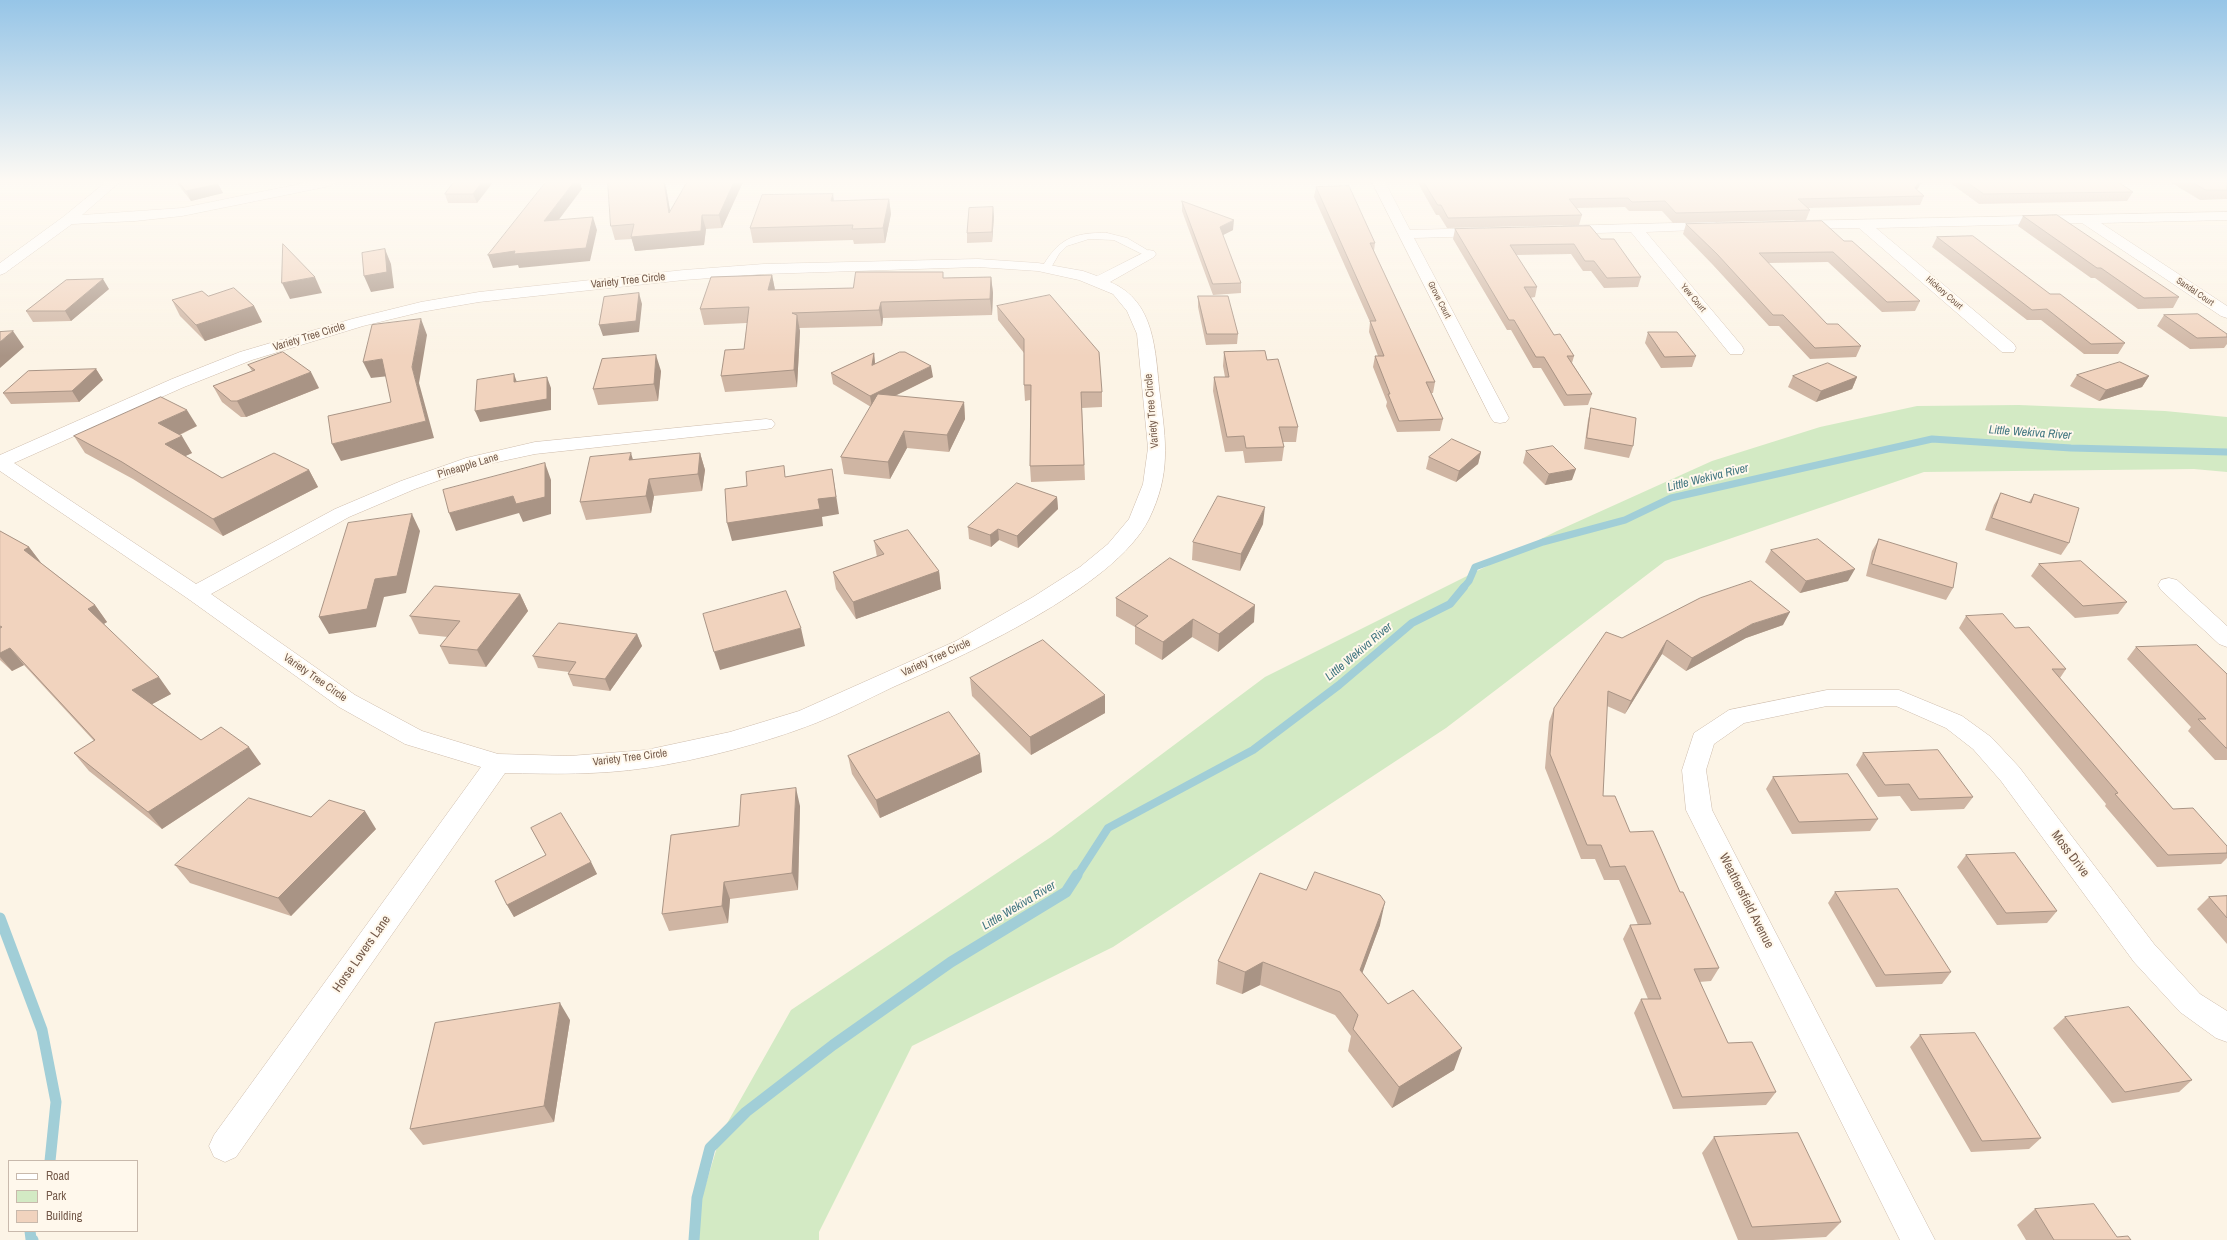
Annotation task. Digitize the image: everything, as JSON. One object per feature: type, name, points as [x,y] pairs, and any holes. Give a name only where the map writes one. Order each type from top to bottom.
[{"type":"street","points":[[0,270],[41,240]]},
{"type":"street","name":"Grove Court","points":[[1407,240],[1500,418]]},
{"type":"street","name":"Yew Court","points":[[1645,240],[1736,350]]},
{"type":"street","name":"Hickory Court","points":[[1882,240],[2008,348]]},
{"type":"street","name":"Sandal Court","points":[[2117,240],[2227,313]]},
{"type":"street","points":[[1098,282],[1149,254]]},
{"type":"street","name":"Variety Tree Circle","points":[[978,263],[1046,268],[1084,276],[1118,291],[1134,310],[1145,334],[1157,448],[1153,484],[1138,520],[1115,549],[1087,572],[1041,602],[964,646],[807,718],[730,741],[646,759],[570,766],[498,763],[414,738],[354,704],[195,593],[0,462],[178,383],[246,356],[358,322],[421,307],[487,296],[684,275],[764,270],[978,263]]},
{"type":"street","name":"Pineapple Lane","points":[[195,593],[342,513],[408,485],[473,462],[535,448],[766,424]]},
{"type":"street","points":[[2169,585],[2227,639]]},
{"type":"street","name":"Weathersfield Avenue","points":[[1899,698],[1827,698],[1736,716],[1703,739],[1694,770],[1700,810],[1918,1240]]},
{"type":"street","name":"Moss Drive","points":[[1899,698],[1954,722],[1982,743],[2010,774],[2144,953],[2190,1003],[2227,1028]]},
{"type":"street","name":"Horse Lovers Lane","points":[[225,1146],[498,763]]},
{"type":"lane","points":[[1046,268],[1056,252],[1066,242],[1075,240]]},
{"type":"lane","points":[[1125,240],[1149,254]]},
{"type":"green space","points":[[2019,405],[2165,411],[2227,417],[2227,472],[2194,469],[1924,472],[1665,561],[1446,728],[1113,947],[912,1046],[819,1232],[819,1240],[689,1240],[721,1134],[791,1010],[1051,837],[1265,677],[1557,531],[1712,461],[1820,427],[1917,406]]},
{"type":"building","points":[[500,240],[588,240],[586,248],[514,254],[515,251],[488,255]]},
{"type":"building","points":[[1197,240],[1225,240],[1241,283],[1213,284]]},
{"type":"building","points":[[1340,240],[1374,240],[1375,243],[1370,243],[1435,382],[1426,382],[1443,419],[1399,421],[1375,356],[1384,356],[1370,321],[1376,321]]},
{"type":"building","points":[[1461,240],[1615,240],[1641,277],[1607,278],[1594,261],[1585,261],[1574,244],[1510,245],[1537,287],[1524,287],[1554,335],[1560,334],[1574,356],[1567,356],[1592,394],[1567,395],[1544,357],[1536,357],[1514,320],[1509,320]]},
{"type":"building","points":[[1702,240],[1852,241],[1920,301],[1887,302],[1833,252],[1759,253],[1827,324],[1838,324],[1861,346],[1815,348],[1783,315],[1773,315]]},
{"type":"building","points":[[1941,240],[1978,240],[2050,294],[2060,294],[2125,343],[2091,344],[2047,309],[2032,310]]},
{"type":"building","points":[[2057,240],[2094,240],[2179,297],[2144,298],[2101,268],[2097,268]]},
{"type":"building","points":[[283,244],[315,277],[282,283]]},
{"type":"building","points":[[385,249],[387,272],[364,276],[362,253]]},
{"type":"building","points":[[856,272],[943,272],[943,278],[991,277],[990,299],[881,302],[879,310],[792,313],[797,315],[794,370],[721,376],[725,350],[744,349],[749,307],[700,309],[711,277],[772,275],[768,290],[853,288]]},
{"type":"building","points":[[103,279],[65,311],[26,311],[66,280]]},
{"type":"building","points":[[234,288],[254,306],[196,325],[172,300],[202,291],[208,296]]},
{"type":"building","points":[[639,293],[636,321],[599,325],[604,297]]},
{"type":"building","points":[[1050,295],[1099,352],[1102,392],[1081,392],[1084,465],[1030,466],[1031,385],[1024,385],[1024,339],[997,306]]},
{"type":"building","points":[[1198,296],[1228,296],[1238,334],[1207,334]]},
{"type":"building","points":[[2198,314],[2227,334],[2227,337],[2197,338],[2164,315]]},
{"type":"building","points":[[421,319],[412,367],[426,421],[332,444],[328,416],[391,402],[382,359],[363,362],[372,325]]},
{"type":"building","points":[[13,331],[0,342],[0,332]]},
{"type":"building","points":[[1648,332],[1677,332],[1696,356],[1665,357]]},
{"type":"building","points":[[1265,351],[1267,360],[1278,359],[1298,427],[1279,427],[1284,447],[1246,448],[1244,436],[1227,437],[1214,377],[1229,377],[1224,352]]},
{"type":"building","points":[[283,352],[311,372],[237,401],[231,401],[213,386],[255,370],[248,365]]},
{"type":"building","points":[[900,352],[905,352],[931,366],[870,396],[831,373],[874,353],[872,365]]},
{"type":"building","points":[[656,355],[654,384],[593,389],[602,359]]},
{"type":"building","points":[[2120,362],[2149,376],[2106,390],[2077,375]]},
{"type":"building","points":[[1828,363],[1857,377],[1821,391],[1793,376]]},
{"type":"building","points":[[96,369],[72,391],[3,393],[28,371]]},
{"type":"building","points":[[514,374],[514,382],[547,377],[547,399],[475,411],[477,380]]},
{"type":"building","points":[[878,394],[964,402],[947,435],[904,431],[888,462],[841,457]]},
{"type":"building","points":[[161,397],[187,410],[158,423],[182,436],[165,444],[222,478],[274,453],[309,470],[213,519],[122,462],[74,436]]},
{"type":"building","points":[[1591,408],[1636,418],[1633,446],[1587,438]]},
{"type":"building","points":[[1452,439],[1481,452],[1459,471],[1429,457]]},
{"type":"building","points":[[1553,446],[1576,469],[1549,474],[1526,451]]},
{"type":"building","points":[[631,453],[629,460],[700,453],[698,474],[649,479],[646,496],[580,502],[590,457]]},
{"type":"building","points":[[545,463],[545,497],[516,504],[513,496],[449,513],[443,490]]},
{"type":"building","points":[[784,466],[785,477],[832,469],[836,497],[818,499],[820,509],[727,523],[725,489],[747,486],[746,472]]},
{"type":"building","points":[[1017,483],[1057,497],[1017,536],[998,529],[990,535],[968,527]]},
{"type":"building","points":[[2001,493],[2031,503],[2034,494],[2079,508],[2069,543],[1992,518]]},
{"type":"building","points":[[1218,496],[1265,507],[1241,554],[1193,542]]},
{"type":"building","points":[[412,514],[397,576],[375,579],[367,609],[319,617],[348,523]]},
{"type":"building","points":[[908,530],[939,571],[853,602],[833,572],[884,554],[874,541]]},
{"type":"building","points":[[0,531],[29,547],[24,550],[95,605],[88,609],[159,677],[132,690],[201,740],[221,727],[249,747],[148,812],[74,753],[95,740],[10,648],[0,653],[0,628],[2,627],[0,626]]},
{"type":"building","points":[[1818,539],[1855,569],[1806,581],[1771,550]]},
{"type":"building","points":[[1879,539],[1957,563],[1953,588],[1872,564]]},
{"type":"building","points":[[1170,558],[1255,605],[1219,634],[1193,619],[1163,642],[1135,626],[1148,616],[1116,598]]},
{"type":"building","points":[[2081,561],[2127,602],[2083,606],[2039,564]]},
{"type":"building","points":[[1751,581],[1790,612],[1752,624],[1692,658],[1667,640],[1631,701],[1608,691],[1603,796],[1615,796],[1630,832],[1653,831],[1680,892],[1683,892],[1719,968],[1694,969],[1728,1043],[1752,1042],[1776,1092],[1682,1097],[1641,999],[1661,999],[1630,925],[1651,924],[1625,866],[1610,867],[1601,845],[1587,845],[1550,754],[1554,708],[1606,632],[1622,638],[1700,598]]},
{"type":"building","points":[[435,586],[520,594],[477,650],[440,646],[460,621],[410,616]]},
{"type":"building","points":[[786,591],[801,628],[714,652],[703,614]]},
{"type":"building","points":[[2003,614],[2015,628],[2029,627],[2066,669],[2052,669],[2173,809],[2193,808],[2227,846],[2227,853],[2168,855],[2115,794],[2118,793],[1966,616]]},
{"type":"building","points":[[559,623],[637,634],[605,679],[568,674],[576,662],[533,656]]},
{"type":"building","points":[[1043,640],[1105,695],[1030,737],[970,678]]},
{"type":"building","points":[[2197,645],[2227,674],[2227,748],[2198,719],[2206,719],[2136,647]]},
{"type":"building","points":[[949,712],[980,754],[876,800],[848,756]]},
{"type":"building","points":[[1938,750],[1973,797],[1919,799],[1909,784],[1885,785],[1863,753]]},
{"type":"building","points":[[1848,774],[1878,819],[1799,822],[1773,777]]},
{"type":"building","points":[[796,788],[792,873],[724,882],[722,906],[662,914],[671,835],[739,826],[741,795]]},
{"type":"building","points":[[249,798],[311,817],[329,800],[365,811],[278,898],[175,865]]},
{"type":"building","points":[[561,813],[591,862],[507,905],[495,881],[546,855],[531,828]]},
{"type":"building","points":[[2015,853],[2057,911],[2006,913],[1966,855]]},
{"type":"building","points":[[1315,872],[1380,895],[1385,902],[1360,970],[1388,1004],[1413,990],[1462,1048],[1399,1087],[1353,1029],[1358,1015],[1340,992],[1263,962],[1245,972],[1218,961],[1260,873],[1306,890]]},
{"type":"building","points":[[1898,889],[1951,972],[1885,975],[1835,892]]},
{"type":"building","points":[[2227,896],[2227,918],[2209,897]]},
{"type":"building","points":[[560,1003],[544,1106],[410,1129],[435,1023]]},
{"type":"building","points":[[2129,1007],[2192,1080],[2125,1092],[2065,1017]]},
{"type":"building","points":[[1975,1033],[2041,1138],[1982,1141],[1920,1035]]},
{"type":"building","points":[[1798,1133],[1841,1222],[1752,1227],[1714,1137]]},
{"type":"building","points":[[2094,1204],[2117,1237],[2128,1236],[2131,1240],[2054,1240],[2035,1209]]},
{"type":"waterway","name":"Little Wekiva River","points":[[1463,588],[1469,581],[1475,567],[1543,542],[1625,520],[1671,498],[1932,439],[2071,448],[2227,452]]},
{"type":"waterway","name":"Little Wekiva River","points":[[1077,876],[1108,828],[1253,750],[1339,685],[1412,623],[1450,604],[1464,587]]},
{"type":"waterway","name":"Little Wekiva River","points":[[694,1240],[697,1198],[710,1148],[746,1112],[833,1045],[951,962],[1066,892],[1077,875]]},
{"type":"waterway","points":[[0,918],[42,1030],[56,1102],[50,1160]]},
{"type":"waterway","points":[[30,1232],[31,1239],[33,1240]]}]
